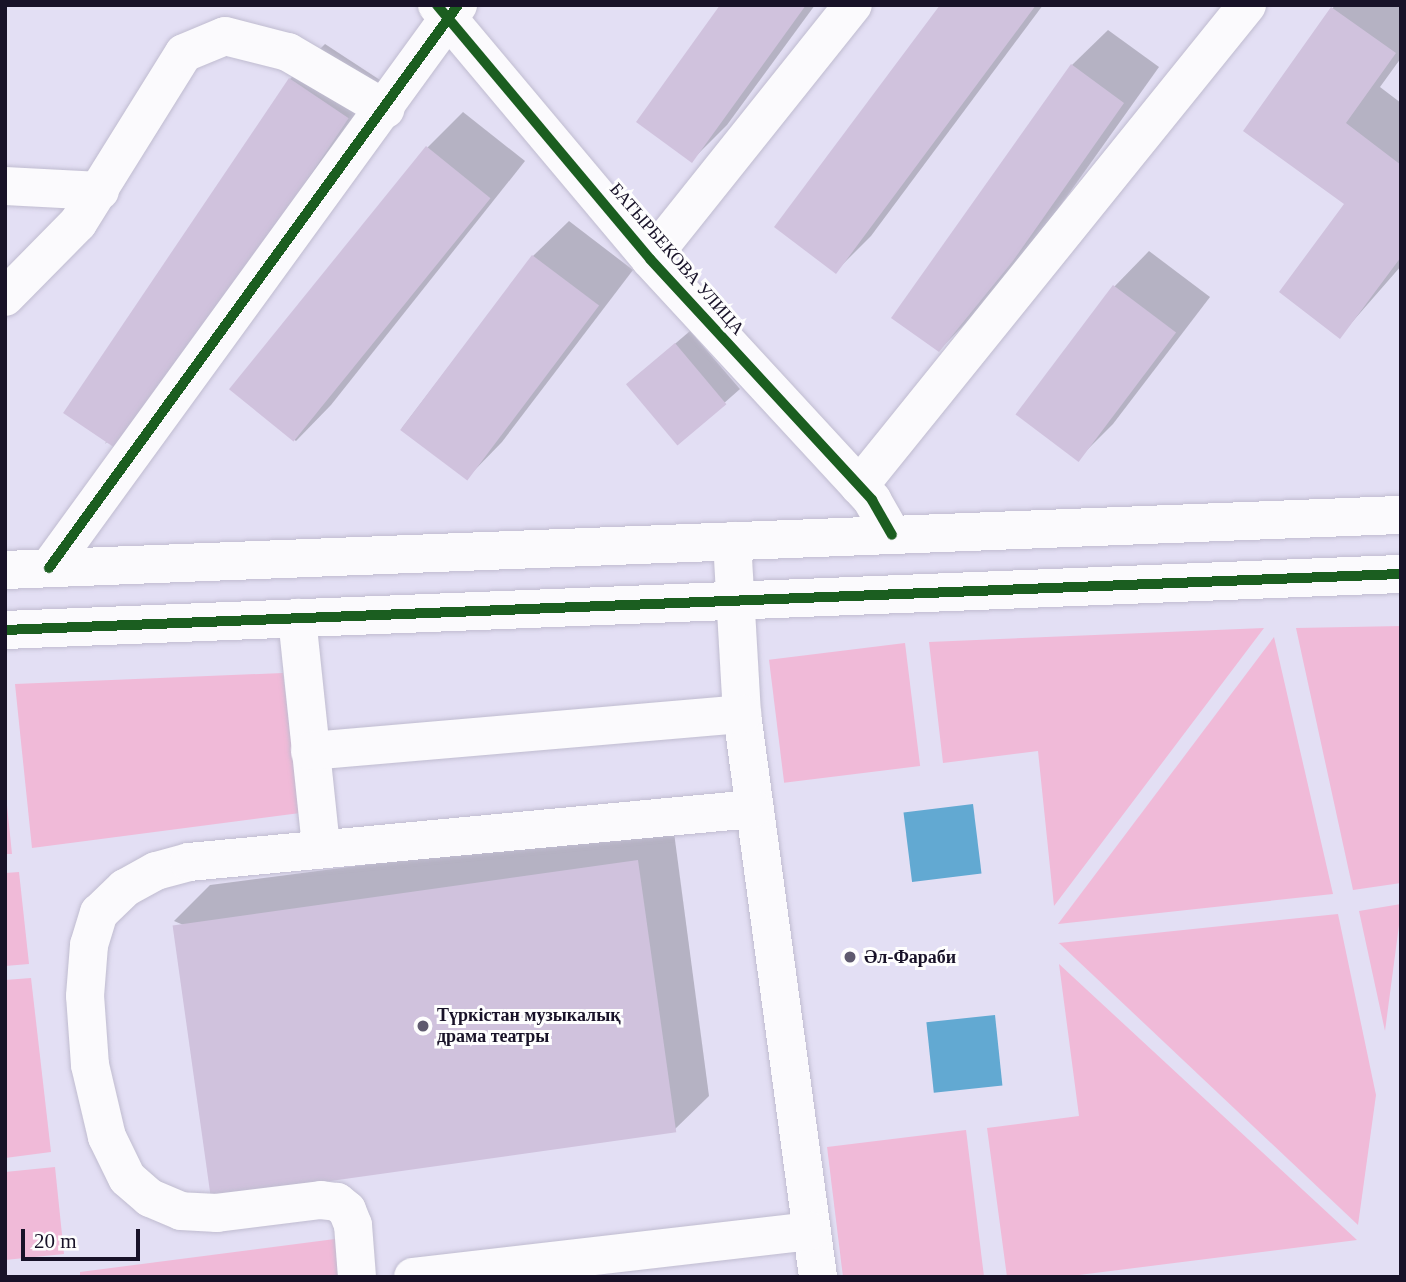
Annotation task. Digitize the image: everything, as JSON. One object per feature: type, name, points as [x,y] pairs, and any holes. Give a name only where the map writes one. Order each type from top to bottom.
[{"type":"street","points":[[650,259],[853,5]]},
{"type":"street","points":[[859,486],[1247,5]]},
{"type":"street","points":[[49,568],[384,108],[447,10]]},
{"type":"street","name":"БАТЫРБЕКОВА УЛИЦА","points":[[447,10],[650,259],[859,486],[892,535]]},
{"type":"street","points":[[5,297],[78,223],[184,53],[225,36],[288,52],[384,108]]},
{"type":"street","points":[[5,186],[100,191]]},
{"type":"street","points":[[5,570],[1401,515]]},
{"type":"street","points":[[732,541],[742,714],[753,809],[818,1277]]},
{"type":"street","points":[[5,630],[1401,574]]},
{"type":"street","points":[[297,618],[321,848]]},
{"type":"street","points":[[310,751],[742,714]]},
{"type":"street","points":[[357,1277],[353,1225],[347,1210],[337,1202],[321,1200],[218,1213],[181,1211],[150,1198],[127,1178],[107,1137],[90,1065],[85,996],[89,945],[99,913],[125,888],[156,871],[189,862],[753,809]]},
{"type":"street","points":[[413,1277],[810,1231]]},
{"type":"shaded area","points":[[1401,626],[1401,883],[1353,890],[1296,628]]},
{"type":"shaded area","points":[[1264,628],[1054,906],[1038,751],[943,763],[929,642]]},
{"type":"shaded area","points":[[1274,637],[1333,894],[1058,924]]},
{"type":"shaded area","points":[[905,643],[920,766],[784,783],[769,660]]},
{"type":"shaded area","points":[[283,673],[300,813],[32,848],[15,684]]},
{"type":"shaded area","points":[[5,786],[12,854],[5,854]]},
{"type":"shaded area","points":[[19,872],[29,964],[5,966],[5,873]]},
{"type":"shaded area","points":[[1401,904],[1401,910],[1385,1031],[1359,911]]},
{"type":"shaded area","points":[[1338,914],[1376,1095],[1358,1225],[1059,943]]},
{"type":"shaded area","points":[[1059,964],[1357,1240],[1063,1277],[1007,1277],[987,1128],[1079,1116]]},
{"type":"shaded area","points":[[31,978],[51,1152],[5,1158],[5,980]]},
{"type":"shaded area","points":[[966,1130],[984,1277],[843,1277],[827,1147]]},
{"type":"shaded area","points":[[55,1167],[64,1254],[5,1260],[5,1172]]},
{"type":"shaded area","points":[[335,1239],[340,1277],[80,1277],[80,1272]]},
{"type":"water","points":[[973,804],[982,873],[912,882],[904,813]]},
{"type":"water","points":[[995,1015],[1002,1086],[934,1093],[926,1022]]},
{"type":"building","points":[[720,5],[806,5],[692,163],[636,122]]},
{"type":"building","points":[[940,5],[1036,5],[836,274],[774,227]]},
{"type":"building","points":[[1331,7],[1396,53],[1346,123],[1401,165],[1401,257],[1340,339],[1279,292],[1344,204],[1243,131]]},
{"type":"building","points":[[1071,64],[1124,103],[1013,261],[939,352],[891,318]]},
{"type":"building","points":[[289,78],[349,118],[123,453],[63,413]]},
{"type":"building","points":[[426,146],[491,198],[294,441],[229,389]]},
{"type":"building","points":[[532,255],[599,306],[467,480],[400,430]]},
{"type":"building","points":[[1113,285],[1176,333],[1079,462],[1016,414]]},
{"type":"building","points":[[675,343],[726,404],[677,445],[626,384]]},
{"type":"building","name":"Түркістан музыкалық драма театры","points":[[638,860],[676,1132],[211,1198],[173,925]]},
{"type":"cycle path","points":[[437,5],[650,259],[872,500],[892,535]]},
{"type":"cycle path","points":[[49,568],[458,5]]},
{"type":"cycle path","points":[[5,630],[1401,574]]},
{"type":"place","name":"Әл-Фараби","points":[[850,957]]},
{"type":"place","name":"Түркістан музыкалық драма театры","points":[[423,1026]]}]
